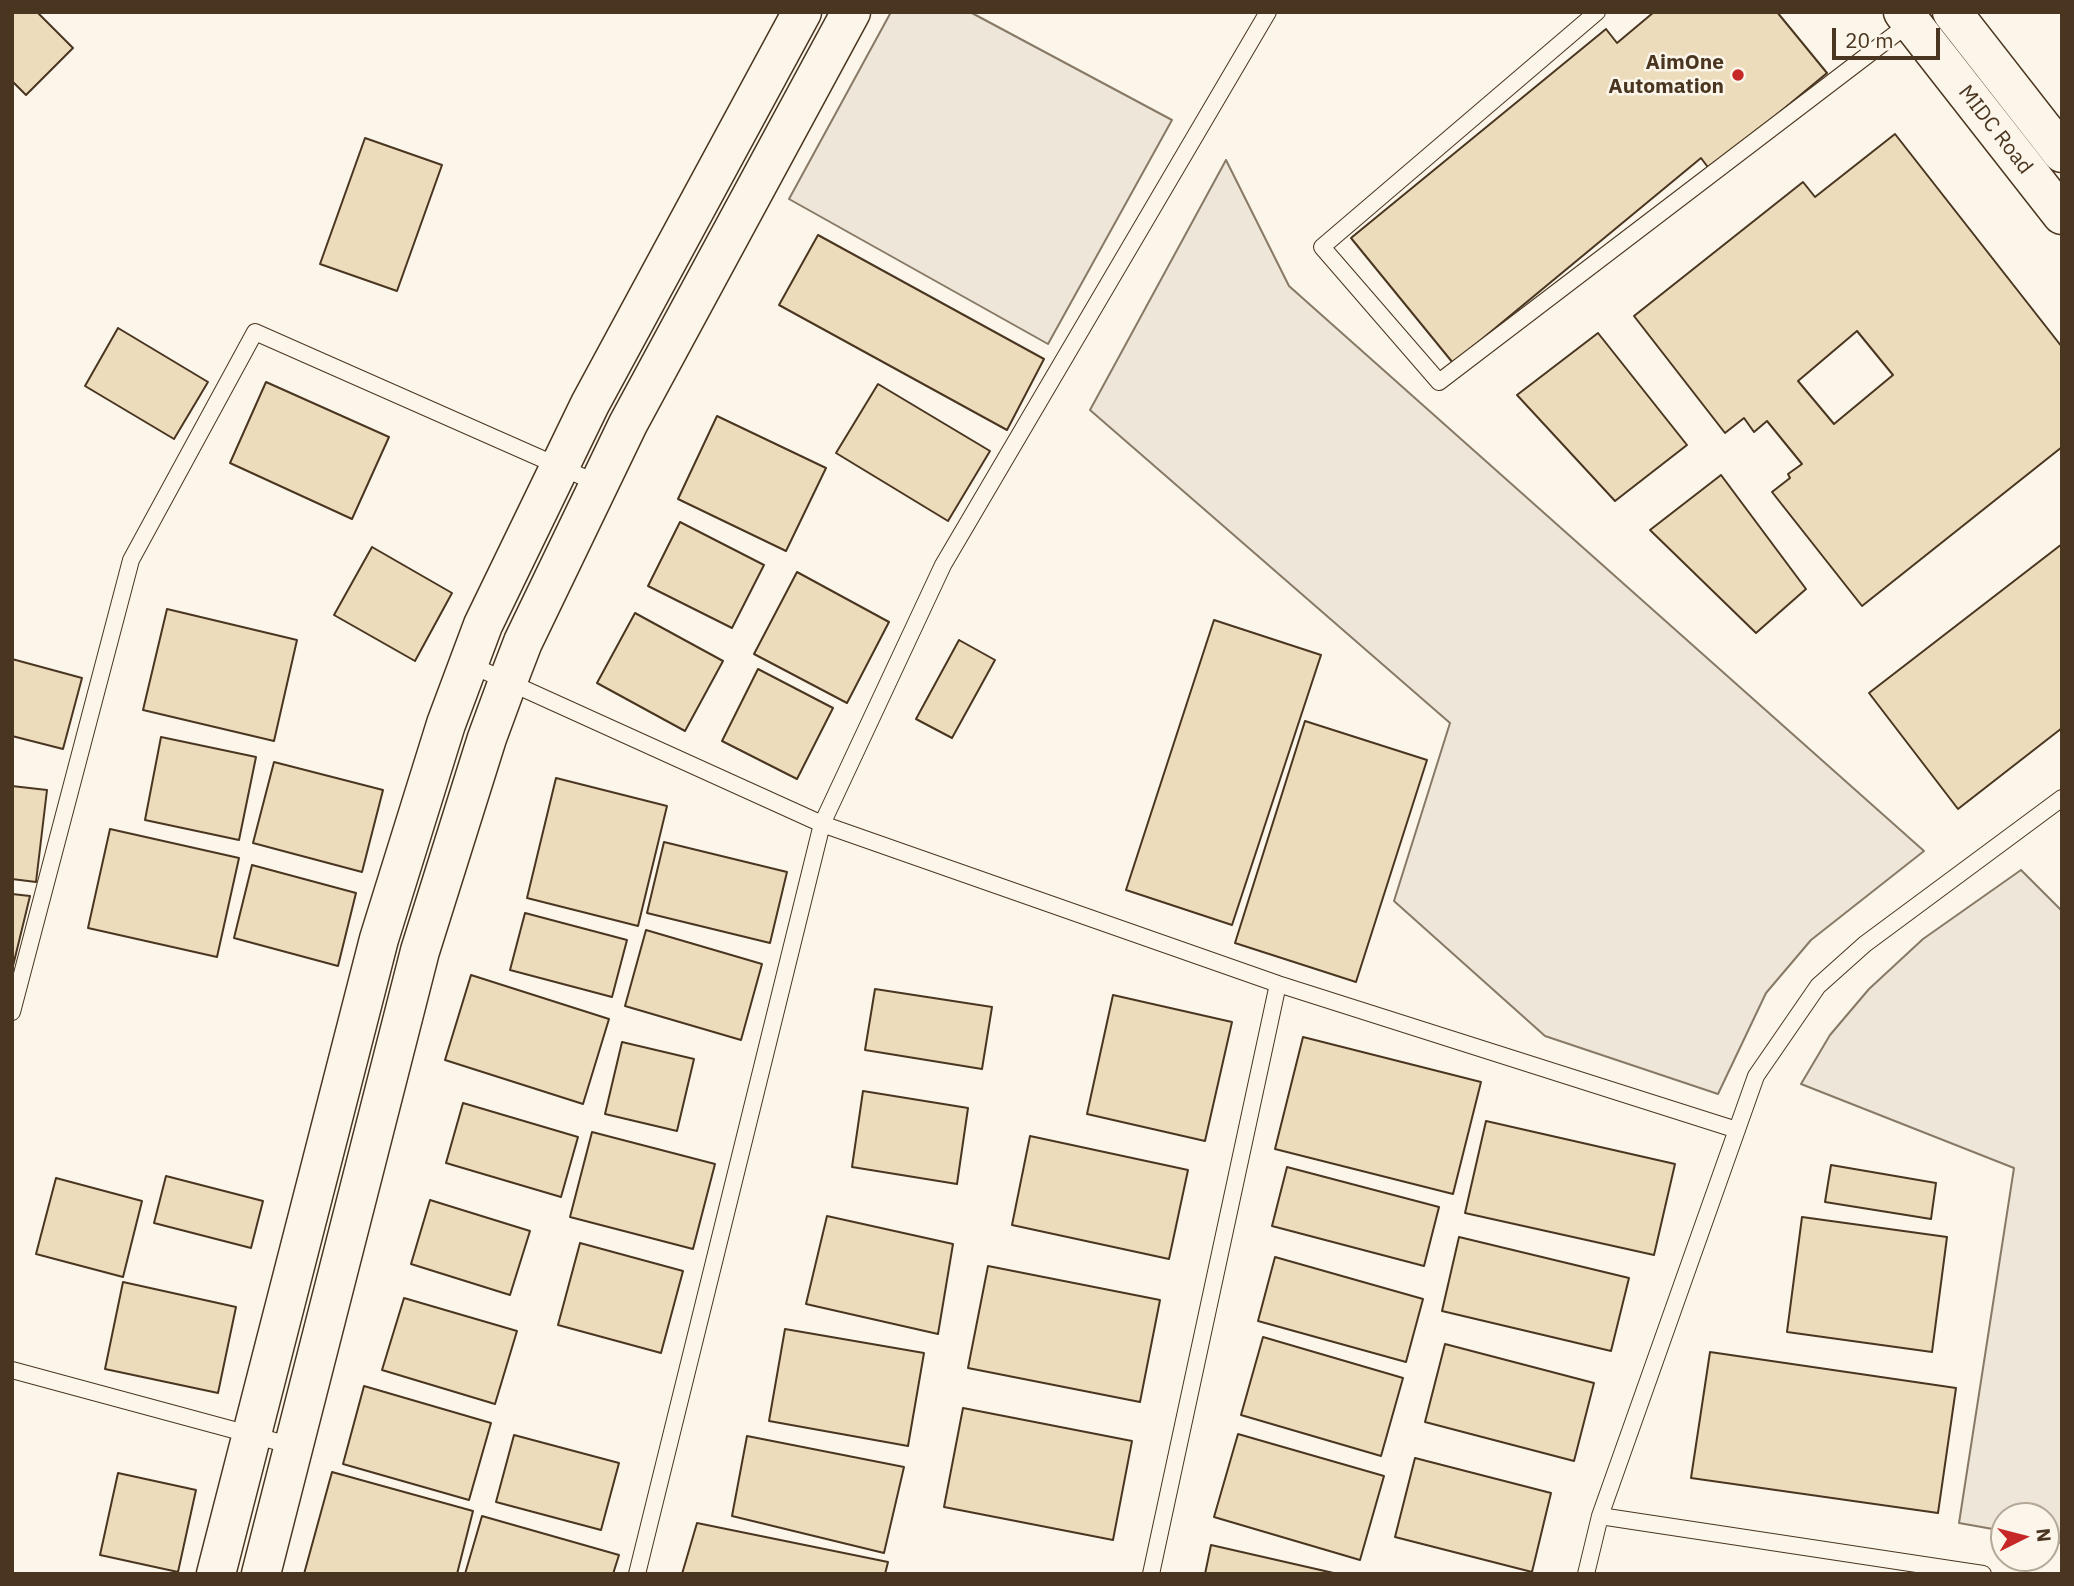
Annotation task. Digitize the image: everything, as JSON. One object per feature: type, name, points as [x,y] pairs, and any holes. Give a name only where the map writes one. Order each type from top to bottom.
[{"type":"main road","points":[[216,1574],[379,939],[446,724],[483,625],[590,404],[802,12]]},
{"type":"main road","points":[[261,1574],[420,951],[487,738],[508,681],[523,642],[628,424],[851,12]]},
{"type":"main road","name":"MIDC Road","points":[[1952,12],[2062,153]]},
{"type":"main road","name":"MIDC Road","points":[[1907,17],[2062,215]]},
{"type":"lane","points":[[637,1574],[822,824],[943,565],[1268,12]]},
{"type":"lane","points":[[1597,12],[1322,247],[1439,382],[1907,17]]},
{"type":"lane","points":[[12,1012],[131,561],[255,332],[600,484]]},
{"type":"lane","points":[[469,664],[822,824],[1278,984],[1737,1130]]},
{"type":"lane","points":[[1587,1574],[1600,1516],[1756,1076],[1818,986],[1865,944],[2062,798]]},
{"type":"lane","points":[[1151,1574],[1278,984]]},
{"type":"lane","points":[[12,1370],[293,1446]]},
{"type":"lane","points":[[1600,1516],[1983,1574]]},
{"type":"shaded area","points":[[891,12],[970,12],[1172,120],[1048,344],[789,199]]},
{"type":"shaded area","points":[[1226,160],[1289,286],[1924,851],[1811,940],[1766,993],[1718,1094],[1545,1036],[1394,901],[1450,723],[1090,410]]},
{"type":"shaded area","points":[[2021,870],[2062,911],[2062,1543],[2060,1502],[1990,1502],[1990,1529],[1959,1523],[2014,1168],[1801,1084],[1830,1035],[1869,989],[1923,939]]},
{"type":"building","points":[[12,12],[37,12],[73,48],[26,95],[12,81]]},
{"type":"building","points":[[1654,12],[1777,12],[1827,73],[1710,170],[1701,158],[1453,363],[1351,238],[1606,29],[1617,43]]},
{"type":"building","points":[[1895,134],[2062,347],[2062,447],[1862,606],[1772,492],[1790,478],[1788,474],[1802,464],[1767,421],[1754,432],[1744,418],[1725,433],[1634,316],[1803,182],[1815,197]],"holes":[[[1857,331],[1893,375],[1834,424],[1798,381]]]},
{"type":"building","points":[[365,138],[442,165],[397,291],[320,264]]},
{"type":"building","points":[[818,235],[1044,359],[1007,430],[779,305]]},
{"type":"building","points":[[118,328],[208,382],[174,439],[85,386]]},
{"type":"building","points":[[1598,333],[1687,445],[1615,501],[1517,395]]},
{"type":"building","points":[[266,382],[389,437],[352,519],[230,463]]},
{"type":"building","points":[[878,384],[990,451],[948,521],[836,453]]},
{"type":"building","points":[[717,416],[826,468],[786,551],[678,499]]},
{"type":"building","points":[[1721,475],[1806,589],[1756,633],[1650,530]]},
{"type":"building","points":[[680,522],[764,565],[732,628],[648,586]]},
{"type":"building","points":[[2062,544],[2062,728],[1958,809],[1869,693]]},
{"type":"building","points":[[372,547],[452,593],[415,661],[334,615]]},
{"type":"building","points":[[797,572],[889,622],[847,703],[754,654]]},
{"type":"building","points":[[167,609],[297,640],[274,741],[143,710]]},
{"type":"building","points":[[635,613],[723,661],[685,731],[597,683]]},
{"type":"building","points":[[1214,620],[1321,655],[1232,925],[1126,890]]},
{"type":"building","points":[[959,640],[995,660],[952,738],[916,719]]},
{"type":"building","points":[[12,659],[82,678],[63,749],[12,736]]},
{"type":"building","points":[[758,669],[833,708],[797,779],[722,741]]},
{"type":"building","points":[[1305,721],[1427,760],[1356,982],[1235,943]]},
{"type":"building","points":[[161,737],[256,757],[239,840],[145,820]]},
{"type":"building","points":[[274,762],[383,790],[362,872],[253,843]]},
{"type":"building","points":[[556,778],[667,806],[638,926],[527,898]]},
{"type":"building","points":[[12,786],[47,790],[36,882],[12,879]]},
{"type":"building","points":[[110,829],[239,858],[217,957],[88,928]]},
{"type":"building","points":[[664,842],[787,872],[770,943],[647,913]]},
{"type":"building","points":[[252,865],[356,893],[338,966],[234,938]]},
{"type":"building","points":[[12,894],[30,896],[12,970]]},
{"type":"building","points":[[525,913],[627,940],[612,997],[510,970]]},
{"type":"building","points":[[646,930],[762,964],[741,1040],[625,1006]]},
{"type":"building","points":[[471,975],[609,1019],[583,1104],[445,1060]]},
{"type":"building","points":[[875,989],[992,1007],[982,1069],[865,1050]]},
{"type":"building","points":[[1113,995],[1232,1022],[1205,1141],[1087,1114]]},
{"type":"building","points":[[1303,1037],[1481,1082],[1453,1194],[1275,1149]]},
{"type":"building","points":[[622,1042],[694,1059],[677,1131],[605,1114]]},
{"type":"building","points":[[863,1091],[968,1108],[957,1184],[852,1167]]},
{"type":"building","points":[[463,1103],[578,1137],[561,1197],[446,1163]]},
{"type":"building","points":[[1486,1121],[1675,1164],[1654,1255],[1465,1213]]},
{"type":"building","points":[[592,1132],[715,1164],[693,1249],[570,1217]]},
{"type":"building","points":[[1030,1136],[1188,1170],[1169,1259],[1012,1225]]},
{"type":"building","points":[[1831,1165],[1936,1183],[1931,1219],[1825,1202]]},
{"type":"building","points":[[1287,1167],[1439,1207],[1424,1266],[1272,1226]]},
{"type":"building","points":[[166,1176],[263,1201],[251,1248],[154,1223]]},
{"type":"building","points":[[56,1178],[142,1201],[123,1277],[36,1254]]},
{"type":"building","points":[[430,1200],[530,1231],[510,1295],[411,1264]]},
{"type":"building","points":[[827,1216],[953,1244],[938,1334],[806,1304]]},
{"type":"building","points":[[1802,1217],[1947,1237],[1932,1352],[1787,1332]]},
{"type":"building","points":[[1459,1237],[1629,1278],[1611,1351],[1442,1311]]},
{"type":"building","points":[[580,1243],[683,1271],[661,1353],[558,1325]]},
{"type":"building","points":[[1275,1257],[1423,1299],[1406,1362],[1258,1321]]},
{"type":"building","points":[[988,1266],[1160,1300],[1140,1402],[968,1368]]},
{"type":"building","points":[[123,1282],[236,1307],[218,1393],[105,1369]]},
{"type":"building","points":[[404,1298],[517,1331],[495,1404],[382,1370]]},
{"type":"building","points":[[785,1329],[924,1353],[908,1446],[769,1421]]},
{"type":"building","points":[[1263,1337],[1403,1378],[1381,1456],[1241,1415]]},
{"type":"building","points":[[1445,1344],[1594,1383],[1574,1461],[1425,1422]]},
{"type":"building","points":[[1710,1352],[1956,1388],[1938,1513],[1691,1478]]},
{"type":"building","points":[[364,1386],[491,1423],[469,1500],[343,1464]]},
{"type":"building","points":[[963,1408],[1132,1441],[1113,1540],[944,1507]]},
{"type":"building","points":[[1238,1434],[1384,1476],[1360,1560],[1214,1517]]},
{"type":"building","points":[[514,1435],[619,1463],[601,1530],[496,1502]]},
{"type":"building","points":[[747,1436],[904,1467],[884,1553],[732,1516]]},
{"type":"building","points":[[1415,1458],[1551,1493],[1532,1572],[1395,1537]]},
{"type":"building","points":[[332,1472],[473,1511],[457,1574],[304,1574]]},
{"type":"building","points":[[118,1473],[196,1490],[178,1572],[100,1555]]},
{"type":"building","points":[[482,1516],[619,1555],[613,1574],[465,1574]]},
{"type":"building","points":[[697,1523],[888,1562],[885,1574],[682,1574]]},
{"type":"building","points":[[1211,1545],[1338,1574],[1205,1574]]},
{"type":"place","name":"AimOne Automation","points":[[1738,75]]}]
